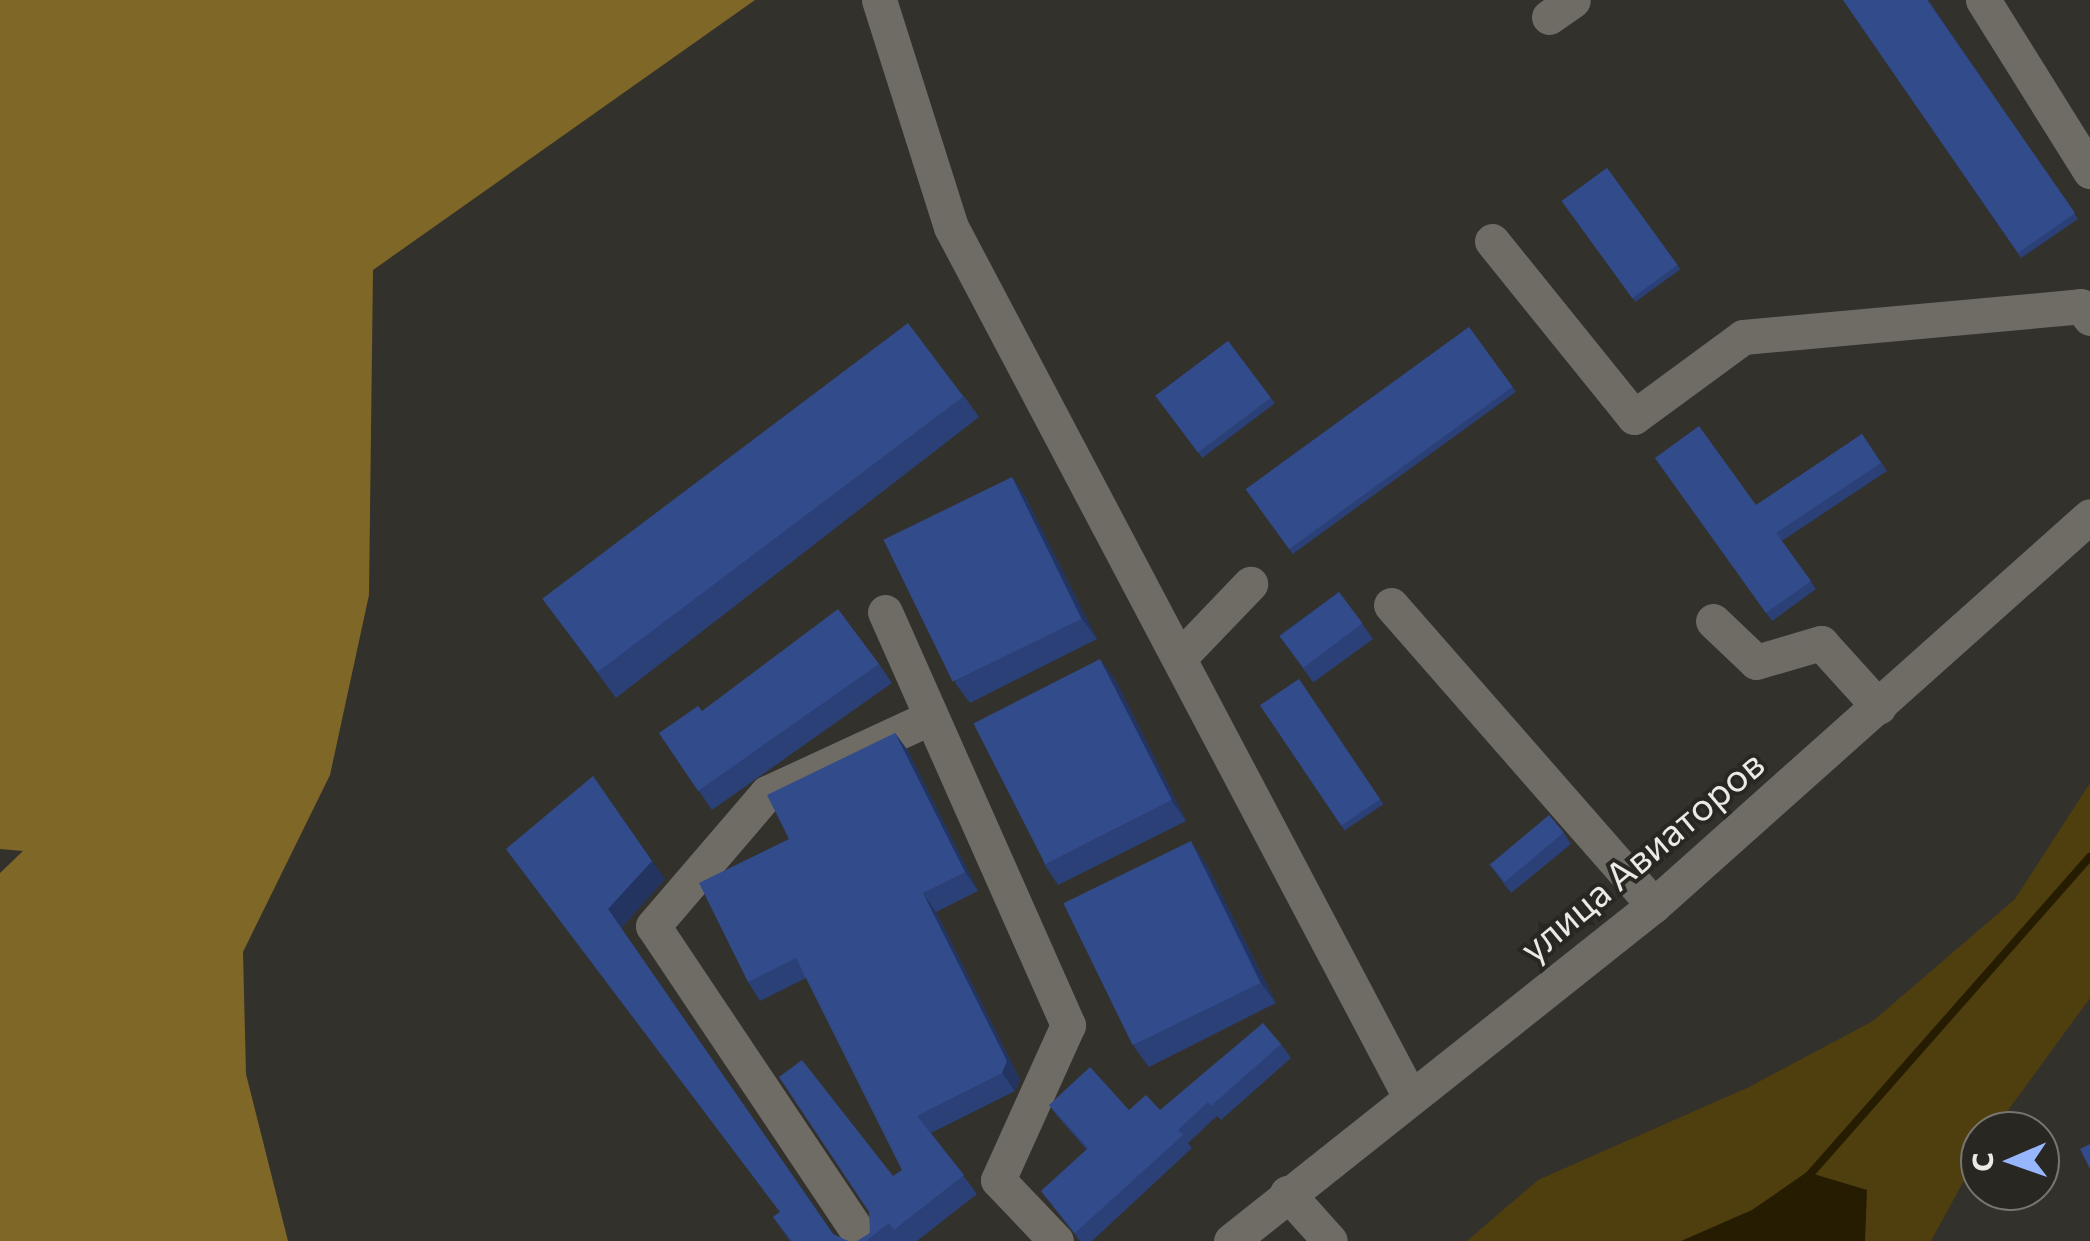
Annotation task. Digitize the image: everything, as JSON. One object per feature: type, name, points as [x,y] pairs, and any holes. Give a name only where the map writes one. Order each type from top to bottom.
[{"type":"street","points":[[879,0],[951,227],[1410,1097]]},
{"type":"street","points":[[1983,0],[2090,171]]},
{"type":"street","points":[[1492,242],[1634,417],[1744,337],[2087,302]]},
{"type":"street","name":"улица Авиаторов","points":[[1231,1241],[1286,1192],[1654,905],[2090,516]]},
{"type":"street","points":[[1179,658],[1250,584]]},
{"type":"street","points":[[1391,605],[1654,905]]},
{"type":"street","points":[[884,612],[927,719],[1068,1025],[998,1180],[1056,1241]]},
{"type":"street","points":[[1713,621],[1756,662],[1821,643],[1878,708]]},
{"type":"street","points":[[864,1241],[653,926],[767,793],[927,719]]},
{"type":"street","points":[[1286,1192],[1330,1241]]},
{"type":"shaded area","points":[[0,0],[755,0],[373,270],[369,595],[330,775],[243,952],[246,1074],[288,1241],[0,1241],[0,873],[23,851],[0,849]]},
{"type":"shaded area","points":[[2090,783],[2090,998],[2008,1111],[1960,1111],[1960,1188],[1931,1241],[1467,1241],[1538,1180],[1749,1087],[1873,1021],[2015,899]]},
{"type":"shaded area","points":[[1807,1172],[1867,1190],[1865,1241],[1681,1241],[1752,1210]]},
{"type":"building","points":[[1843,0],[1927,0],[2075,213],[2018,253]]},
{"type":"building","points":[[1607,168],[1678,265],[1632,298],[1562,201]]},
{"type":"building","points":[[908,323],[963,396],[598,672],[542,599]]},
{"type":"building","points":[[1469,327],[1512,387],[1289,549],[1246,489]]},
{"type":"building","points":[[1228,341],[1271,398],[1198,452],[1155,396]]},
{"type":"building","points":[[1699,426],[1756,505],[1862,434],[1881,463],[1776,533],[1811,581],[1766,613],[1655,458]]},
{"type":"building","points":[[1012,477],[1081,619],[953,682],[883,540]]},
{"type":"building","points":[[1339,592],[1362,623],[1303,668],[1280,637]]},
{"type":"building","points":[[838,609],[879,664],[698,791],[659,733],[698,706],[702,711]]},
{"type":"building","points":[[1100,659],[1172,800],[1045,864],[973,723]]},
{"type":"building","points":[[1299,679],[1380,799],[1341,825],[1260,705]]},
{"type":"building","points":[[895,733],[965,872],[923,893],[1007,1061],[1002,1073],[917,1116],[964,1175],[894,1230],[889,1223],[866,1241],[857,1241],[870,1233],[869,1212],[779,1077],[802,1060],[893,1176],[902,1170],[796,958],[748,982],[699,883],[789,839],[767,795]]},
{"type":"building","points":[[593,776],[652,861],[608,909],[833,1234],[848,1241],[792,1241],[773,1217],[780,1212],[506,849]]},
{"type":"building","points":[[1549,815],[1564,833],[1505,882],[1490,864]]},
{"type":"building","points":[[1191,841],[1260,983],[1133,1045],[1063,903]]},
{"type":"building","points":[[1263,1023],[1281,1044],[1211,1106],[1208,1102],[1178,1130],[1183,1135],[1075,1233],[1041,1191],[1088,1148],[1049,1105],[1090,1067],[1129,1110],[1146,1095],[1160,1110]]},
{"type":"building","points":[[2090,1144],[2090,1169],[2080,1149]]},
{"type":"waterway","points":[[1805,1180],[2090,857]]}]
